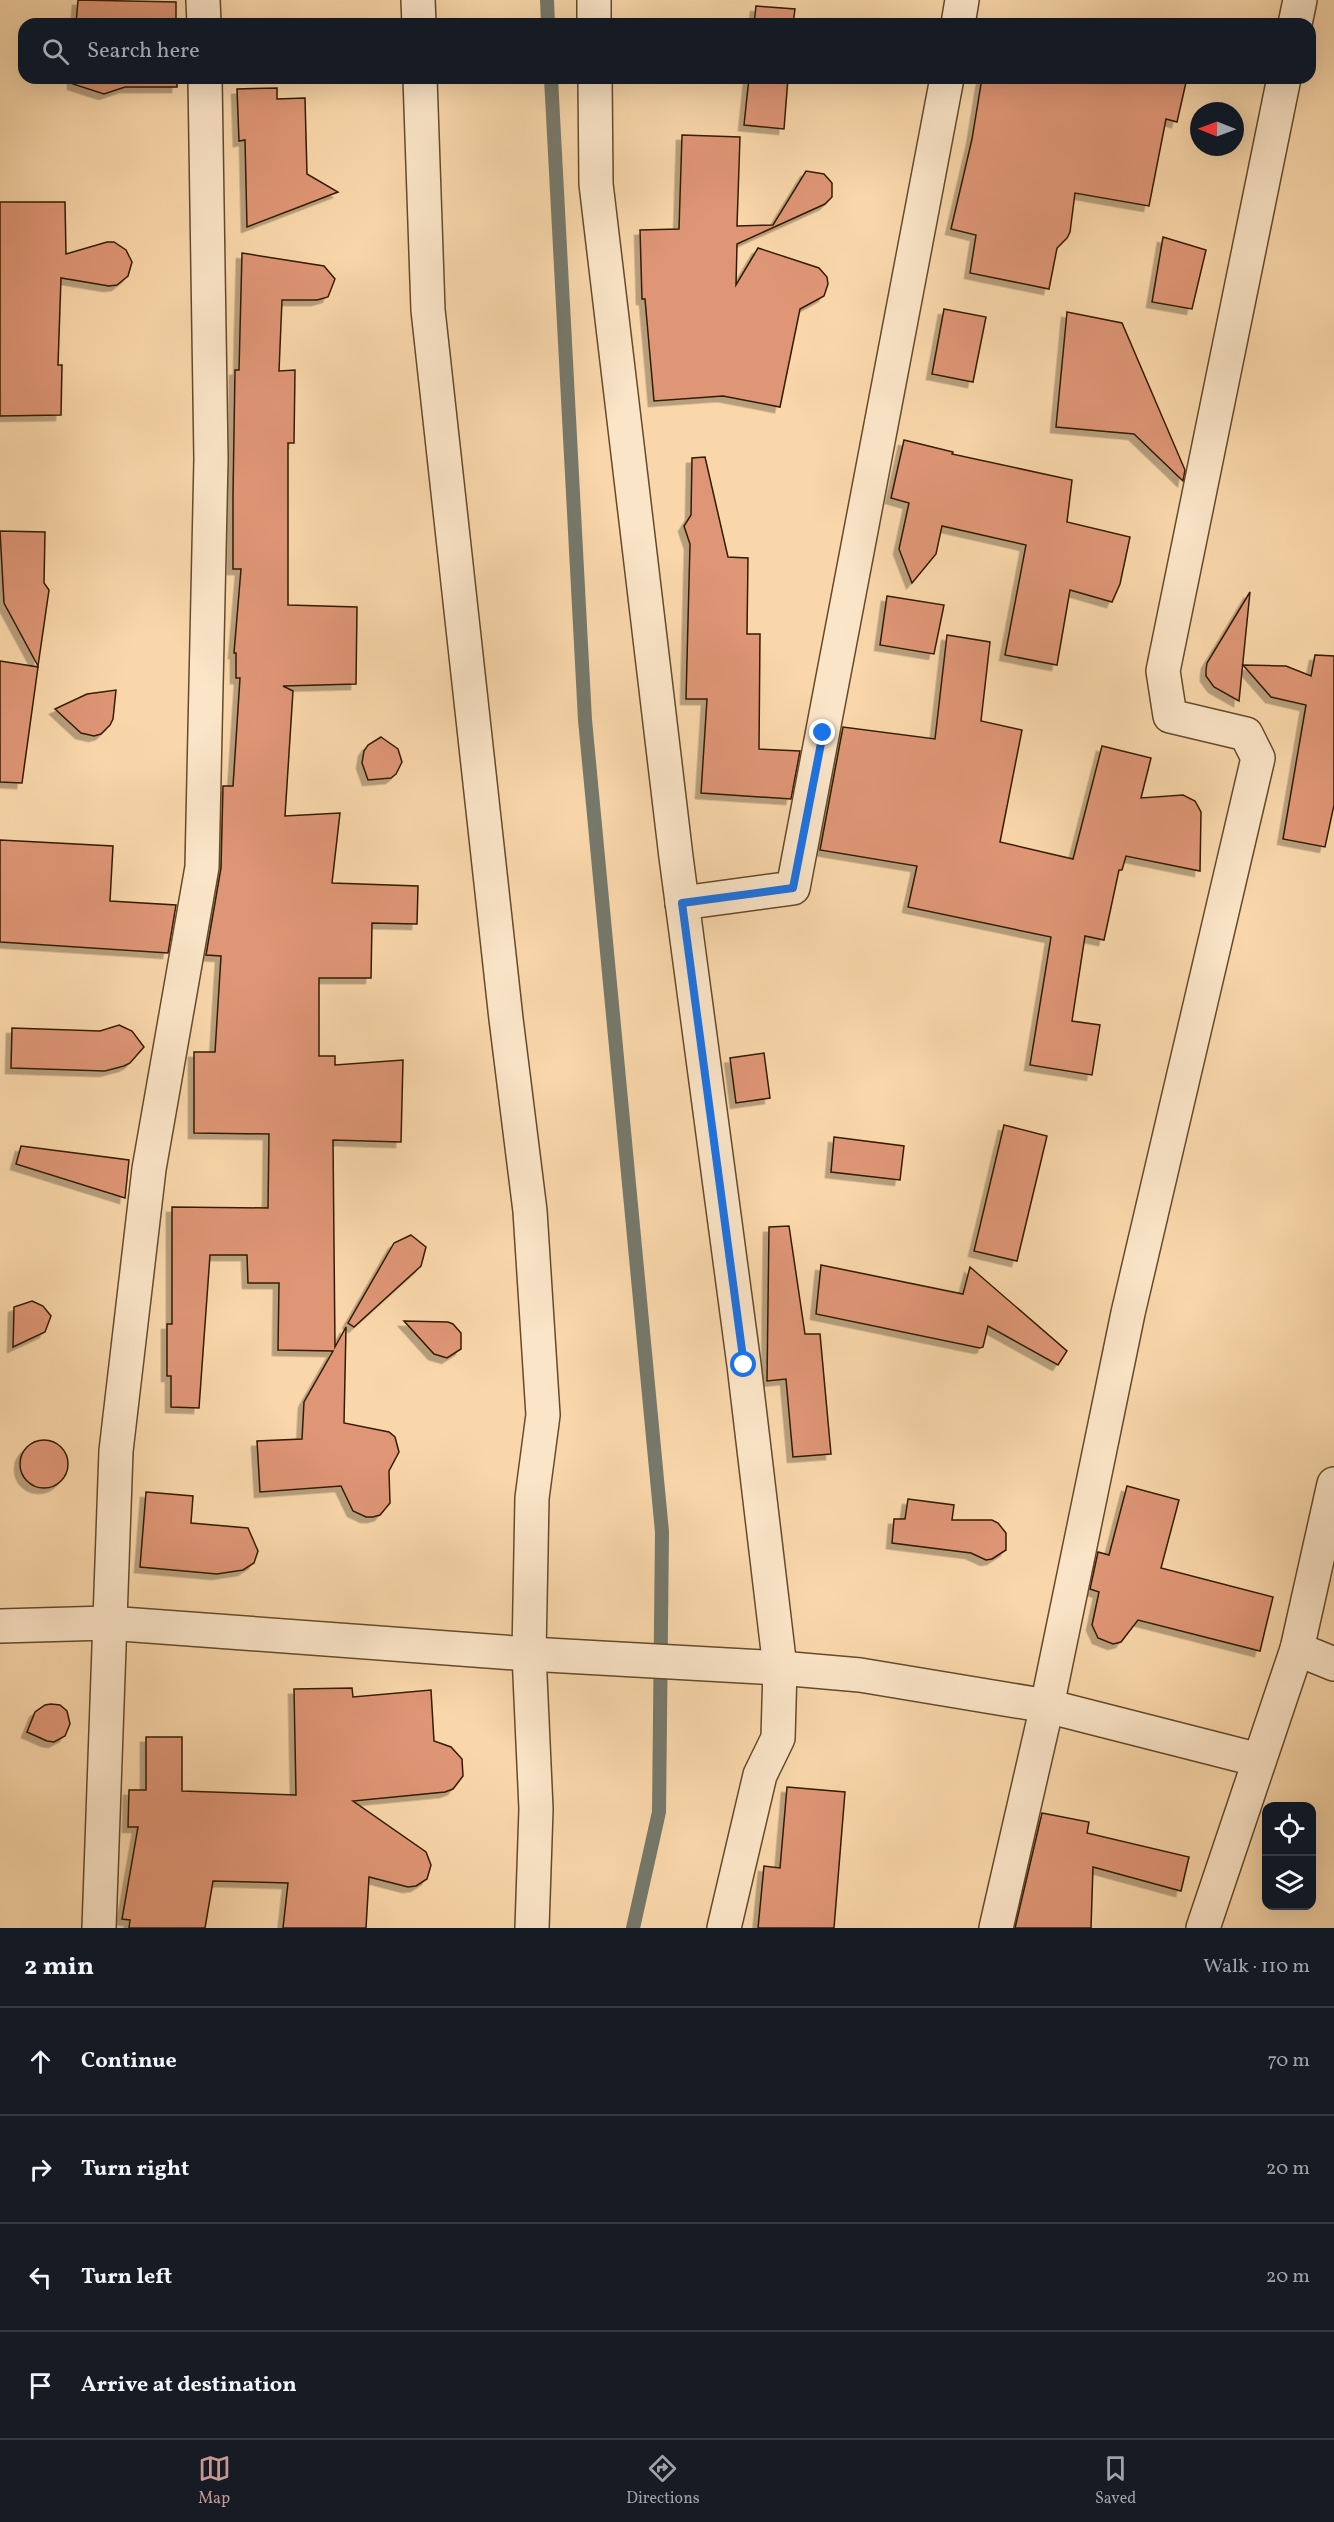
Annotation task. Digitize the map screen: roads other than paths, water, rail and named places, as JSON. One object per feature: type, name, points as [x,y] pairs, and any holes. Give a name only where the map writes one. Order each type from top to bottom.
[{"type":"street","points":[[203,0],[204,18]]},
{"type":"street","points":[[418,0],[419,18]]},
{"type":"street","points":[[594,0],[594,18]]},
{"type":"street","points":[[958,18],[962,0]]},
{"type":"street","points":[[1296,18],[1300,0]]},
{"type":"street","points":[[99,1928],[108,1623],[116,1451],[149,1169],[202,867],[212,459],[205,84]]},
{"type":"street","points":[[420,84],[428,310],[506,1018],[530,1211],[543,1414],[532,1498],[530,1654],[536,1809],[532,1928]]},
{"type":"street","points":[[595,84],[596,184],[682,903],[744,1365],[780,1668],[778,1738],[760,1775],[724,1928]]},
{"type":"street","points":[[682,903],[793,888],[946,84]]},
{"type":"street","points":[[996,1928],[1047,1706],[1128,1313],[1258,758],[1246,734],[1170,716],[1163,670],[1283,84]]},
{"type":"street","points":[[1203,1928],[1297,1649],[1334,1484]]},
{"type":"street","points":[[0,1626],[108,1623],[530,1654],[780,1668],[860,1676],[1047,1706],[1259,1760]]},
{"type":"street","points":[[1297,1649],[1334,1664]]},
{"type":"waterway","points":[[547,0],[548,18]]},
{"type":"waterway","points":[[551,84],[585,720],[662,1532],[659,1812],[633,1928]]}]
